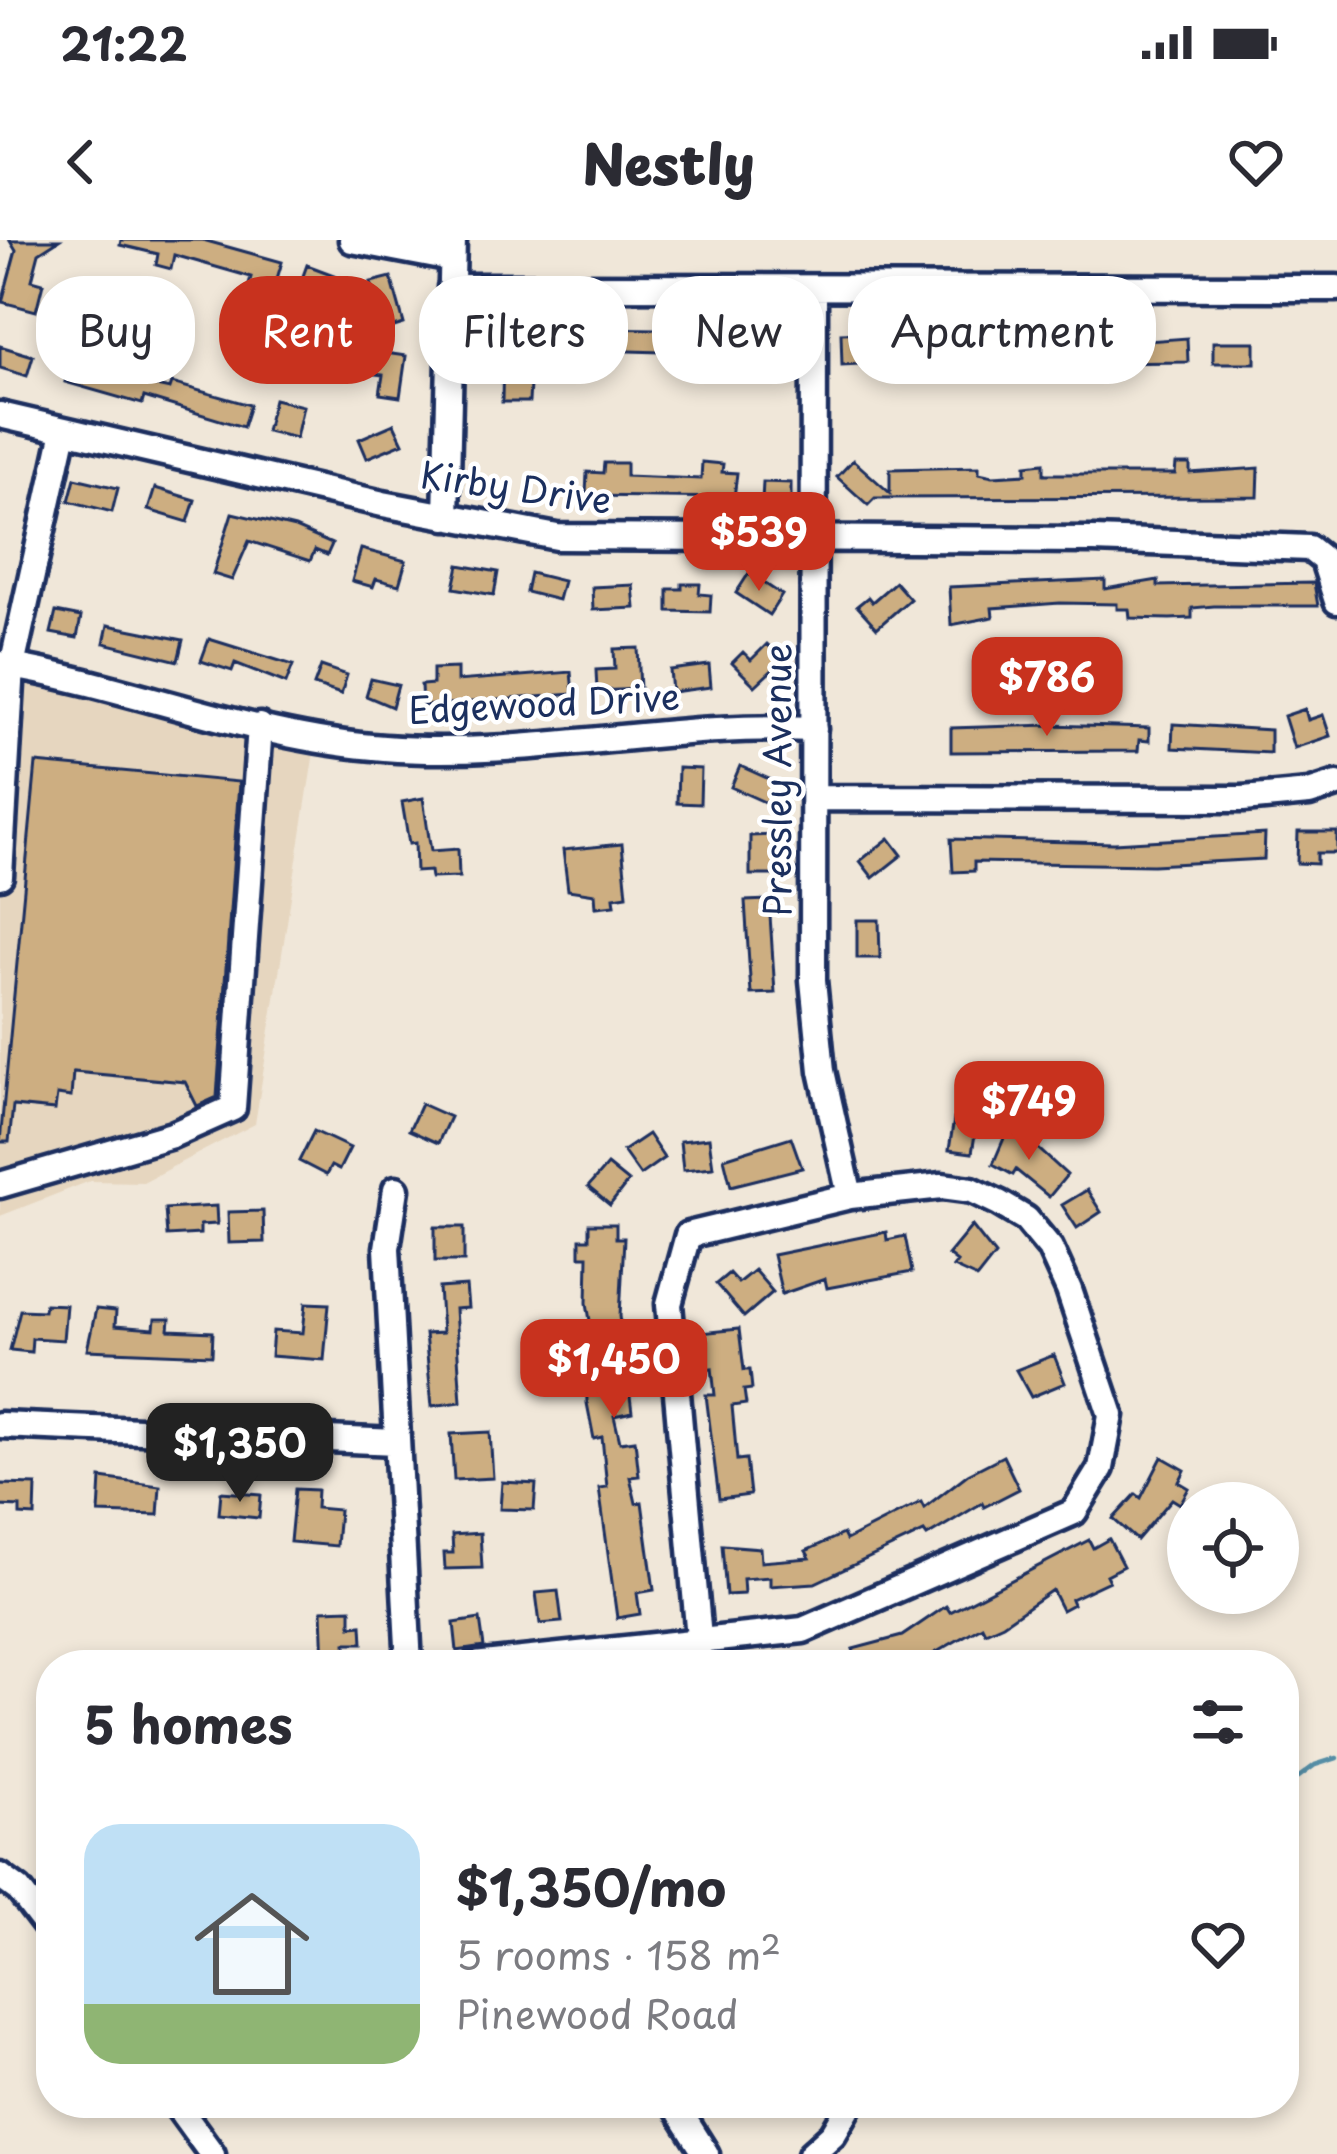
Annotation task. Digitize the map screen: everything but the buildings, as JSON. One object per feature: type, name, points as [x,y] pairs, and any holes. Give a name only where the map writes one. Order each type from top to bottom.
[{"type":"street","points":[[352,240],[452,249]]},
{"type":"street","points":[[824,289],[1337,288]]},
{"type":"street","points":[[446,517],[449,384]]},
{"type":"street","name":"Pressley Avenue","points":[[815,384],[813,980],[822,1071],[850,1196]]},
{"type":"street","name":"Kirby Drive","points":[[0,415],[446,517],[557,537],[1266,543],[1318,554],[1328,568],[1337,601]]},
{"type":"street","points":[[0,876],[6,665],[64,430]]},
{"type":"street","name":"Edgewood Drive","points":[[6,665],[260,726],[384,748],[460,750],[814,729]]},
{"type":"street","points":[[0,1185],[172,1135],[233,1108],[260,726]]},
{"type":"street","points":[[814,798],[1204,800],[1309,793],[1337,784]]},
{"type":"street","points":[[599,1650],[802,1630],[1074,1512],[1100,1468],[1111,1415],[1050,1248],[1026,1220],[972,1190],[942,1186],[850,1196],[688,1235],[669,1304],[699,1638]]},
{"type":"street","points":[[396,1189],[387,1248],[408,1650]]},
{"type":"street","points":[[0,1426],[396,1442]]},
{"type":"street","points":[[0,1876],[19,1890],[36,1912]]},
{"type":"street","points":[[186,2118],[212,2154]]},
{"type":"street","points":[[683,2118],[706,2154]]},
{"type":"street","points":[[811,2154],[842,2118]]},
{"type":"shaded area","points":[[0,676],[200,719],[314,752],[255,1124],[143,1182],[90,1181],[0,1216]]},
{"type":"waterway","points":[[1299,1777],[1337,1758]]}]
